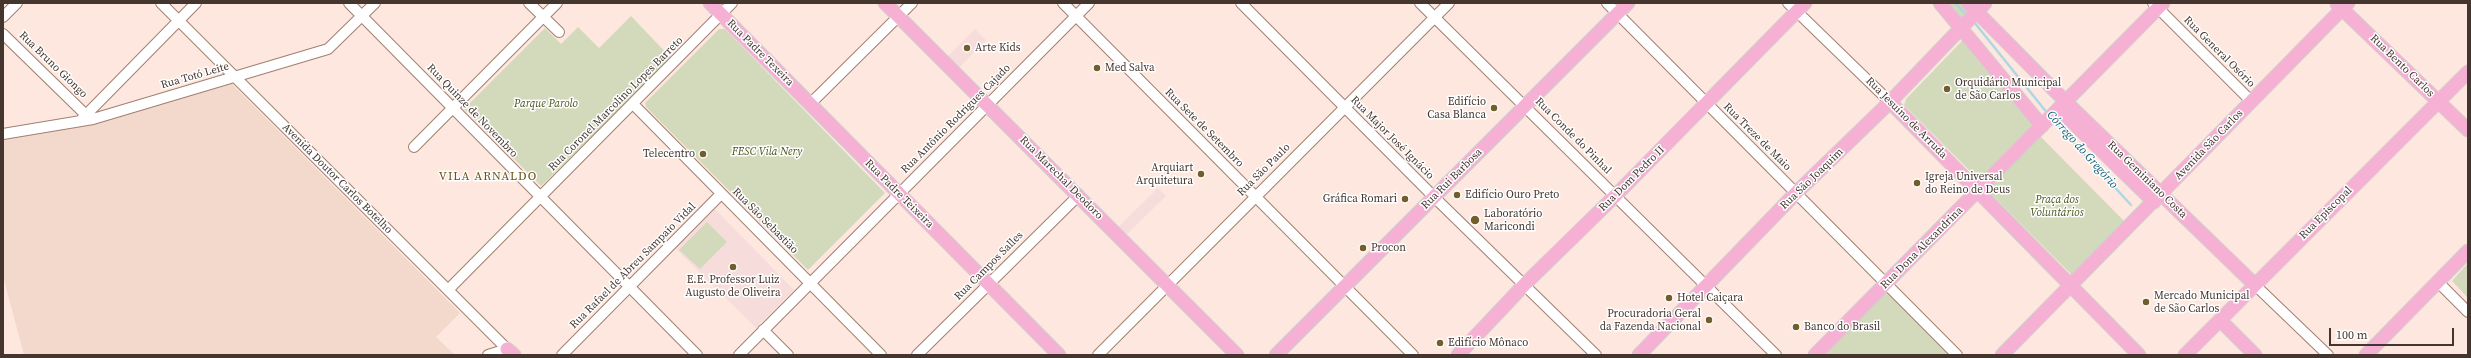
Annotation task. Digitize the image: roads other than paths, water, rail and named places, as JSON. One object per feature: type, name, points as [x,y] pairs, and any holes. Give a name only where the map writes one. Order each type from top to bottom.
[{"type":"main road","name":"Rua Padre Texeira","points":[[710,3],[810,104]]},
{"type":"main road","name":"Rua Marechal Deodoro","points":[[885,3],[1168,284],[1237,355]]},
{"type":"main road","name":"Rua Rui Barbosa","points":[[1276,355],[1628,3]]},
{"type":"main road","points":[[1940,3],[1972,14],[2054,114]]},
{"type":"main road","name":"Rua Dona Alexandrina","points":[[1815,355],[2054,114],[2158,5]]},
{"type":"main road","name":"Avenida São Carlos","points":[[2002,355],[2157,199],[2342,5]]},
{"type":"main road","name":"Rua Bento Carlos","points":[[2342,5],[2468,130]]},
{"type":"main road","name":"Rua Dom Pedro II","points":[[1458,355],[1525,284],[1707,104],[1797,6]]},
{"type":"main road","name":"Rua São Joaquim","points":[[1639,355],[1796,193],[1890,102],[1972,14]]},
{"type":"main road","name":"Rua Geminiano Costa","points":[[1972,14],[2054,114],[2157,199],[2254,284]]},
{"type":"main road","name":"Rua Episcopal","points":[[2185,355],[2254,284],[2468,72]]},
{"type":"main road","name":"Rua Jesuíno de Arruda","points":[[1890,102],[2139,355]]},
{"type":"main road","name":"Rua Padre Teixeira","points":[[810,104],[989,283]]},
{"type":"main road","points":[[2366,355],[2468,251]]},
{"type":"main road","points":[[989,283],[1059,355]]},
{"type":"main road","points":[[2220,320],[2255,355]]},
{"type":"street","points":[[3,17],[17,3]]},
{"type":"street","name":"Avenida Doutor Carlos Botelho","points":[[161,3],[511,352]]},
{"type":"street","points":[[83,118],[196,3]]},
{"type":"street","name":"Rua Quinze de Novembro","points":[[349,3],[540,198],[697,355]]},
{"type":"street","name":"Rua Totó Leite","points":[[3,134],[83,118],[235,77],[328,49],[375,3]]},
{"type":"street","points":[[529,3],[559,32]]},
{"type":"street","points":[[414,147],[556,3]]},
{"type":"street","name":"Rua Coronel Marcolino Lopes Barreto","points":[[448,290],[732,3]]},
{"type":"street","points":[[810,104],[912,3]]},
{"type":"street","name":"Rua Sete de Setembro","points":[[1063,3],[1413,355]]},
{"type":"street","name":"Rua Antônio Rodrigues Cajado","points":[[739,355],[1089,3]]},
{"type":"street","name":"Rua Major José Ignácio","points":[[1241,3],[1434,197],[1525,284],[1596,355]]},
{"type":"street","name":"Rua Conde do Pinhal","points":[[1420,3],[1707,285],[1776,355]]},
{"type":"street","name":"Rua São Paulo","points":[[1098,355],[1449,3]]},
{"type":"street","name":"Rua Treze de Maio","points":[[1607,3],[1958,355]]},
{"type":"street","name":"Rua General Osório","points":[[2158,5],[2251,101]]},
{"type":"street","name":"Rua Jesuíno de Arruda","points":[[1797,6],[1890,102]]},
{"type":"street","name":"Rua Bruno Giongo","points":[[3,34],[83,118]]},
{"type":"street","name":"Rua São Sebastião","points":[[633,104],[880,355]]},
{"type":"street","name":"Rua Rafael de Abreu Sampaio Vidal","points":[[562,355],[721,194]]},
{"type":"street","name":"Rua Campos Salles","points":[[917,355],[1078,195]]},
{"type":"street","points":[[2438,282],[2468,312]]},
{"type":"street","name":"Rua Geminiano Costa","points":[[2254,284],[2328,355]]},
{"type":"street","points":[[764,330],[788,355]]},
{"type":"street","points":[[488,355],[511,352]]},
{"type":"waterway","name":"Córrego do Gregório","points":[[1955,3],[1967,15]]},
{"type":"waterway","name":"Córrego do Gregório","points":[[1974,22],[2048,114]]},
{"type":"waterway","name":"Córrego do Gregório","points":[[2053,120],[2131,205]]},
{"type":"place","name":"Arte Kids","points":[[967,48]]},
{"type":"place","name":"Med Salva","points":[[1097,68]]},
{"type":"place","name":"Orquidário Municipal de São Carlos","points":[[1947,89]]},
{"type":"place","name":"Edifício Casa Blanca","points":[[1494,108]]},
{"type":"place","name":"Telecentro","points":[[703,154]]},
{"type":"place","name":"Arquiart Arquitetura","points":[[1201,174]]},
{"type":"place","name":"Igreja Universal do Reino de Deus","points":[[1917,183]]},
{"type":"place","name":"Edifício Ouro Preto","points":[[1457,195]]},
{"type":"place","name":"Gráfica Romari","points":[[1405,199]]},
{"type":"place","name":"Laboratório Maricondi","points":[[1475,220]]},
{"type":"place","name":"Procon","points":[[1363,248]]},
{"type":"place","name":"E.E. Professor Luiz Augusto de Oliveira","points":[[733,267]]},
{"type":"place","name":"Hotel Caiçara","points":[[1669,298]]},
{"type":"place","name":"Mercado Municipal de São Carlos","points":[[2146,302]]},
{"type":"place","name":"Procuradoria Geral da Fazenda Nacional","points":[[1709,320]]},
{"type":"place","name":"Banco do Brasil","points":[[1796,327]]},
{"type":"place","name":"Edifício Mônaco","points":[[1440,343]]},
{"type":"district","name":"VILA ARNALDO","points":[[488,177]]},
{"type":"park label","name":"Parque Parolo","points":[[546,104]]},
{"type":"park label","name":"FESC Vila Nery","points":[[767,152]]},
{"type":"park label","name":"Praça dos Voluntários","points":[[2057,206]]}]
